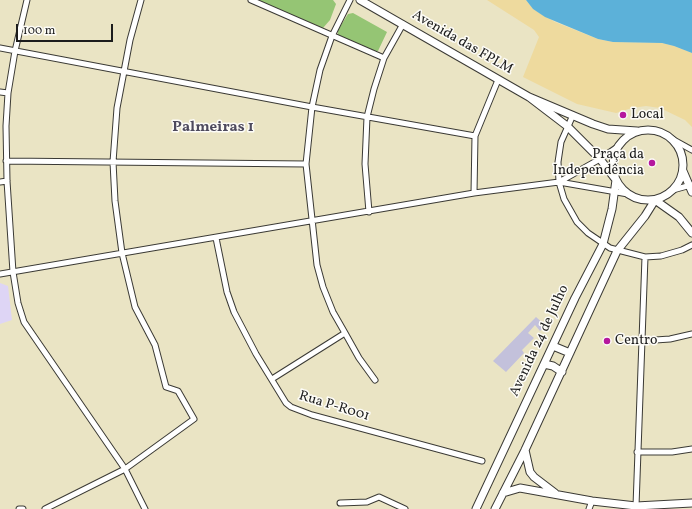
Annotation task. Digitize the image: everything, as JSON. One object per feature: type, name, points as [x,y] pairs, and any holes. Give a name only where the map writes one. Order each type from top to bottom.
[{"type":"street","points":[[27,0],[15,50],[8,93],[6,161],[14,272],[18,303],[24,322],[125,469],[145,509]]},
{"type":"street","points":[[45,509],[125,469],[194,419],[178,391],[168,389],[165,385],[155,345],[134,307],[122,253],[115,201],[113,162],[117,108],[122,71],[141,0]]},
{"type":"street","points":[[251,0],[384,58]]},
{"type":"street","points":[[350,0],[332,36],[320,70],[312,108],[306,164],[319,274],[333,312],[359,358],[375,380]]},
{"type":"street","name":"Avenida das FPLM","points":[[360,0],[530,97],[608,129],[637,131]]},
{"type":"street","points":[[368,212],[365,164],[367,117],[384,58],[403,24]]},
{"type":"street","points":[[0,48],[312,108],[475,136]]},
{"type":"street","points":[[474,193],[475,136],[498,80]]},
{"type":"street","points":[[0,92],[8,93]]},
{"type":"street","name":"Avenida das FPLM","points":[[530,97],[567,126],[600,160],[616,180]]},
{"type":"street","points":[[574,116],[567,126],[559,152],[560,182],[564,199],[577,222],[603,244],[617,251],[645,256],[661,256],[682,250],[692,245]]},
{"type":"street","points":[[560,182],[600,160],[616,148],[622,141],[637,131],[656,130],[692,150]]},
{"type":"street","points":[[672,140],[681,154],[683,171],[691,187],[673,190]]},
{"type":"street","points":[[616,148],[612,164],[616,180],[628,194]]},
{"type":"street","points":[[6,161],[306,164]]},
{"type":"street","points":[[0,274],[312,222],[474,193],[560,182],[628,194],[641,200],[655,200],[665,196],[673,190],[679,182],[683,171]]},
{"type":"street","name":"Avenida 24 de Julho","points":[[476,509],[544,364],[603,244],[612,209],[616,180]]},
{"type":"street","points":[[0,182],[7,181]]},
{"type":"street","points":[[655,200],[679,216],[692,233]]},
{"type":"street","points":[[495,509],[562,372],[617,251],[645,216],[655,200]]},
{"type":"street","name":"Rua P-R001","points":[[216,238],[227,292],[234,312],[256,354],[286,403],[291,407],[482,461]]},
{"type":"street","points":[[636,506],[645,256]]},
{"type":"street","points":[[272,379],[345,333]]},
{"type":"street","points":[[641,341],[670,339],[692,334]]},
{"type":"street","points":[[553,346],[570,353]]},
{"type":"street","points":[[544,364],[553,366],[562,372]]},
{"type":"street","points":[[637,452],[672,452],[692,449]]},
{"type":"street","points":[[525,450],[528,466],[534,477],[557,494]]},
{"type":"street","points":[[503,493],[520,488],[592,501],[636,506],[691,504]]},
{"type":"street","points":[[340,503],[367,502],[379,497],[405,509]]},
{"type":"street","points":[[589,509],[592,501]]},
{"type":"shaded area","points":[[0,283],[8,286],[12,320],[0,324]]},
{"type":"shaded area","points":[[536,317],[546,326],[540,331],[535,325],[528,333],[534,338],[522,350],[524,353],[506,372],[493,361]]},
{"type":"green space","points":[[256,0],[333,0],[336,4],[330,20],[323,28]]},
{"type":"green space","points":[[353,13],[387,32],[378,51],[372,51],[338,36],[338,30],[348,14]]},
{"type":"sand","points":[[487,0],[526,0],[533,9],[555,22],[598,39],[613,42],[662,43],[692,53],[692,127],[685,120],[660,108],[646,106],[632,108],[616,113],[577,104],[523,77],[539,37],[534,30]]},
{"type":"water","points":[[526,0],[692,0],[692,53],[662,43],[613,42],[598,39],[545,17],[533,9]]},
{"type":"place","name":"Local","points":[[623,115]]},
{"type":"place","name":"Praça da Independência","points":[[652,163]]},
{"type":"place","name":"Centro","points":[[607,341]]},
{"type":"district","name":"Palmeiras 1","points":[[213,128]]}]
